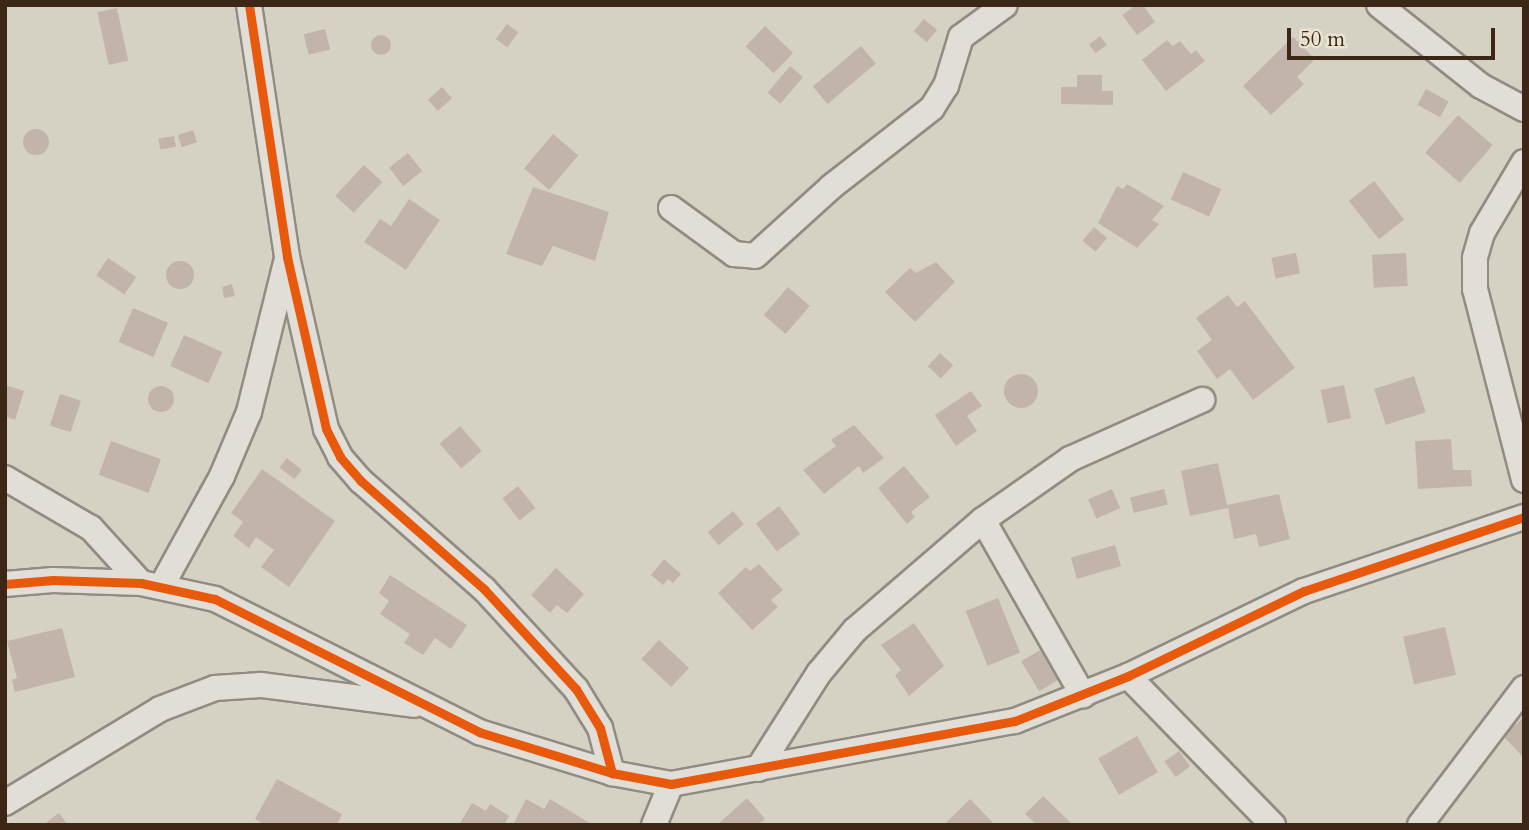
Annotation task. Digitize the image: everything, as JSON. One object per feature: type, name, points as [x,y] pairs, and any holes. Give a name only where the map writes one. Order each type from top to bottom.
[{"type":"street","points":[[249,5],[287,257],[326,429],[340,457],[360,481],[484,589],[567,679],[600,728],[612,773]]},
{"type":"street","points":[[671,208],[734,254],[755,256],[831,187],[932,108],[946,86],[961,37],[1005,5]]},
{"type":"street","points":[[1379,5],[1481,86],[1524,109]]},
{"type":"street","points":[[1524,162],[1482,233],[1475,258],[1475,289],[1524,480]]},
{"type":"street","points":[[151,585],[222,476],[248,412],[287,257]]},
{"type":"street","points":[[758,769],[819,673],[855,630],[983,520],[1070,459],[1202,400]]},
{"type":"street","points":[[5,478],[90,527],[151,585]]},
{"type":"street","points":[[5,584],[53,580],[151,585],[215,599],[421,706],[479,732],[612,773],[671,783],[1015,721],[1128,676],[1304,591],[1524,517]]},
{"type":"street","points":[[983,520],[1083,695]]},
{"type":"street","points":[[1128,676],[1273,825]]},
{"type":"street","points":[[5,803],[160,709],[215,688],[261,685],[373,703],[421,706]]},
{"type":"street","points":[[1420,825],[1524,688]]},
{"type":"street","points":[[654,825],[671,783]]},
{"type":"building","points":[[1136,5],[1143,5],[1155,22],[1137,35],[1122,15]]},
{"type":"building","points":[[117,8],[128,61],[109,65],[97,12]]},
{"type":"building","points":[[924,19],[937,30],[927,42],[914,31]]},
{"type":"building","points":[[507,24],[518,32],[507,48],[496,39]]},
{"type":"building","points":[[765,26],[793,53],[774,73],[746,46]]},
{"type":"building","points":[[325,29],[330,49],[309,55],[304,34]]},
{"type":"building","points":[[381,35],[388,38],[391,45],[388,52],[381,55],[374,52],[371,45],[374,38]]},
{"type":"building","points":[[1100,36],[1107,45],[1096,53],[1089,45]]},
{"type":"building","points":[[1293,37],[1315,59],[1297,77],[1304,84],[1271,115],[1243,86]]},
{"type":"building","points":[[1167,40],[1173,46],[1180,41],[1191,54],[1196,50],[1205,61],[1166,91],[1142,60]]},
{"type":"building","points":[[861,46],[876,64],[828,104],[813,86]]},
{"type":"building","points":[[790,66],[803,77],[781,104],[768,93]]},
{"type":"building","points":[[1077,75],[1102,75],[1102,91],[1113,91],[1113,105],[1061,104],[1061,87],[1077,87]]},
{"type":"building","points":[[442,87],[452,98],[438,111],[428,100]]},
{"type":"building","points":[[1426,89],[1449,102],[1440,117],[1417,105]]},
{"type":"building","points":[[1458,115],[1493,145],[1460,183],[1425,153]]},
{"type":"building","points":[[36,129],[45,133],[49,142],[45,151],[36,155],[27,151],[23,142],[27,133]]},
{"type":"building","points":[[193,130],[197,142],[182,147],[178,135]]},
{"type":"building","points":[[553,134],[578,155],[549,190],[524,168]]},
{"type":"building","points":[[174,136],[176,147],[160,150],[158,139]]},
{"type":"building","points":[[408,153],[422,171],[403,186],[389,168]]},
{"type":"building","points":[[364,165],[382,182],[354,213],[335,196]]},
{"type":"building","points":[[1183,172],[1221,189],[1209,216],[1171,199]]},
{"type":"building","points":[[1374,181],[1404,220],[1379,239],[1349,201]]},
{"type":"building","points":[[1127,184],[1164,206],[1152,220],[1159,224],[1137,248],[1098,223],[1117,186],[1123,189]]},
{"type":"building","points":[[533,187],[609,212],[595,261],[553,246],[542,266],[506,254]]},
{"type":"building","points":[[409,199],[440,220],[406,270],[364,242],[380,219],[391,226]]},
{"type":"building","points":[[1094,227],[1107,238],[1095,252],[1082,241]]},
{"type":"building","points":[[1296,253],[1300,274],[1275,278],[1271,258]]},
{"type":"building","points":[[1406,253],[1408,286],[1374,288],[1372,255]]},
{"type":"building","points":[[108,258],[136,277],[124,294],[96,275]]},
{"type":"building","points":[[180,261],[190,265],[194,275],[190,285],[180,289],[170,285],[166,275],[170,265]]},
{"type":"building","points":[[936,262],[955,282],[915,322],[885,292],[910,268],[916,273]]},
{"type":"building","points":[[232,284],[235,296],[224,298],[222,287]]},
{"type":"building","points":[[788,287],[810,306],[786,334],[764,315]]},
{"type":"building","points":[[1228,295],[1237,307],[1245,301],[1295,368],[1253,400],[1230,369],[1217,379],[1197,351],[1212,340],[1196,318]]},
{"type":"building","points":[[133,308],[168,323],[154,357],[119,342]]},
{"type":"building","points":[[184,335],[222,352],[209,383],[170,366]]},
{"type":"building","points":[[940,353],[953,365],[941,378],[928,366]]},
{"type":"building","points":[[1021,374],[1033,379],[1038,391],[1033,403],[1021,408],[1009,403],[1004,391],[1009,379]]},
{"type":"building","points":[[1414,376],[1426,412],[1386,425],[1374,389]]},
{"type":"building","points":[[5,385],[24,391],[15,420],[5,416]]},
{"type":"building","points":[[1344,385],[1351,418],[1328,423],[1321,390]]},
{"type":"building","points":[[161,386],[170,390],[174,399],[170,408],[161,412],[152,408],[148,399],[152,390]]},
{"type":"building","points":[[971,391],[982,406],[967,416],[977,431],[956,446],[935,415]]},
{"type":"building","points":[[60,394],[81,401],[71,432],[50,425]]},
{"type":"building","points":[[854,425],[884,458],[863,473],[859,466],[824,494],[803,470],[836,446],[831,440]]},
{"type":"building","points":[[460,426],[482,451],[461,469],[440,444]]},
{"type":"building","points":[[1451,439],[1453,470],[1471,470],[1472,486],[1418,489],[1415,441]]},
{"type":"building","points":[[111,441],[161,459],[148,493],[99,475]]},
{"type":"building","points":[[287,458],[302,470],[294,479],[279,467]]},
{"type":"building","points":[[1218,463],[1227,505],[1279,494],[1290,539],[1259,547],[1256,534],[1234,539],[1228,508],[1190,516],[1181,471]]},
{"type":"building","points":[[904,466],[930,497],[911,512],[915,517],[907,524],[878,488]]},
{"type":"building","points":[[262,469],[335,521],[289,587],[261,567],[274,550],[256,537],[249,548],[233,536],[243,522],[231,513]]},
{"type":"building","points":[[518,486],[535,508],[519,520],[502,498]]},
{"type":"building","points":[[1112,489],[1120,508],[1096,518],[1088,499]]},
{"type":"building","points":[[1164,489],[1168,505],[1134,513],[1130,497]]},
{"type":"building","points":[[779,506],[800,534],[777,551],[756,523]]},
{"type":"building","points":[[733,511],[744,524],[719,545],[708,532]]},
{"type":"building","points":[[1115,545],[1121,566],[1077,579],[1071,558]]},
{"type":"building","points":[[664,559],[681,574],[673,583],[668,579],[663,585],[651,575]]},
{"type":"building","points":[[759,564],[783,590],[771,600],[778,607],[752,630],[718,593],[746,567],[750,571]]},
{"type":"building","points":[[556,568],[584,594],[567,613],[557,605],[550,613],[531,595]]},
{"type":"building","points":[[390,575],[467,625],[451,649],[435,638],[423,655],[404,643],[410,634],[380,614],[389,601],[379,593]]},
{"type":"building","points":[[998,598],[1020,653],[988,666],[966,611]]},
{"type":"building","points":[[914,623],[944,666],[909,696],[895,675],[901,670],[881,645]]},
{"type":"building","points":[[1445,627],[1456,675],[1414,684],[1403,637]]},
{"type":"building","points":[[62,628],[75,677],[15,692],[12,680],[17,678],[7,641]]},
{"type":"building","points":[[659,640],[689,668],[671,687],[641,659]]},
{"type":"building","points":[[1040,650],[1058,680],[1039,691],[1021,661]]},
{"type":"building","points":[[1524,717],[1524,758],[1503,736]]},
{"type":"building","points":[[1137,736],[1158,772],[1119,795],[1098,758]]},
{"type":"building","points":[[1179,751],[1190,766],[1176,777],[1164,762]]},
{"type":"building","points":[[277,779],[342,814],[337,825],[265,825],[255,819]]},
{"type":"building","points":[[1043,796],[1073,825],[1037,825],[1025,814]]},
{"type":"building","points":[[747,798],[765,819],[758,825],[717,825]]},
{"type":"building","points":[[526,799],[544,809],[550,799],[593,825],[513,825]]},
{"type":"building","points":[[970,799],[995,825],[944,825]]},
{"type":"building","points":[[472,803],[486,811],[490,804],[509,816],[504,825],[459,825]]},
{"type":"building","points":[[59,813],[68,825],[43,825]]},
{"type":"cycle path","points":[[249,5],[287,257],[326,429],[340,457],[361,481],[484,589],[576,689],[600,728],[612,773]]},
{"type":"cycle path","points":[[5,584],[53,580],[141,583],[215,599],[479,732],[612,773],[671,784],[1015,721],[1128,676],[1304,591],[1524,517]]}]
